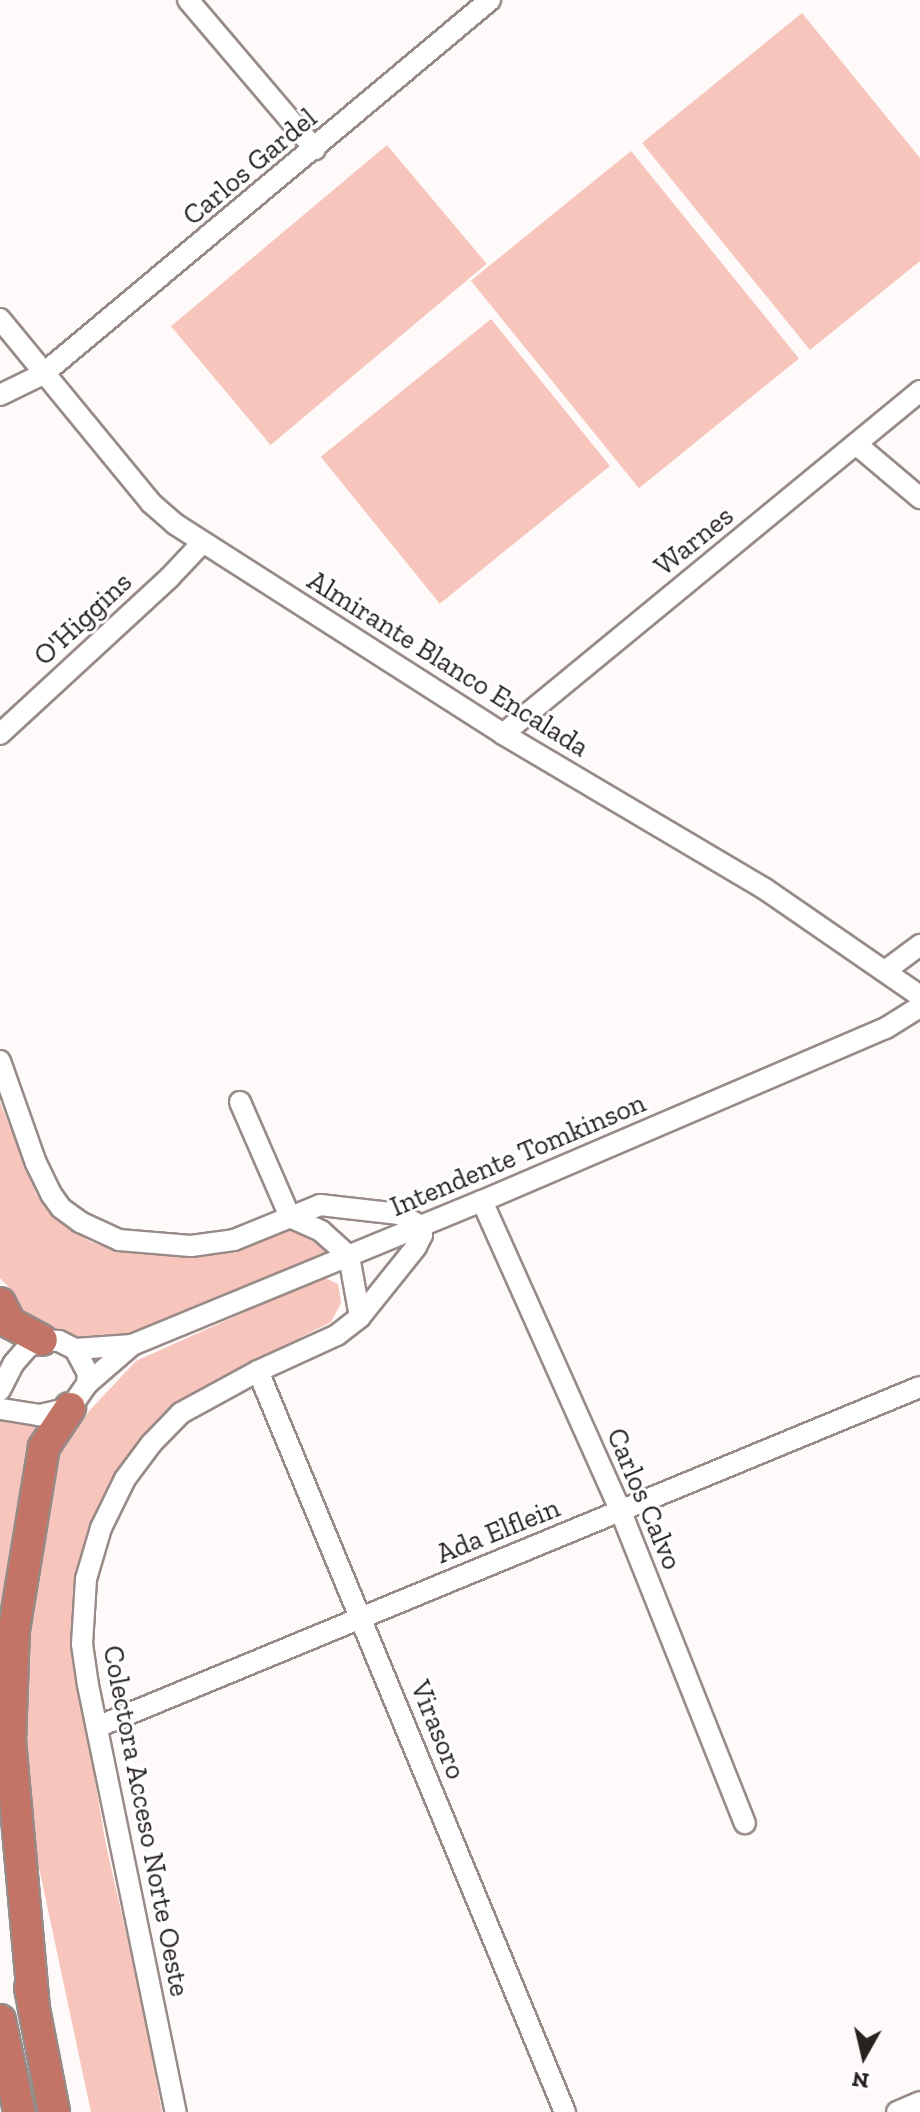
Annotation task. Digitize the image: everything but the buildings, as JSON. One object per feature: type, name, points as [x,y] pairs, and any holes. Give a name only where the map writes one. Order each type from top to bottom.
[{"type":"highway","points":[[0,1303],[10,1323],[42,1340]]},
{"type":"highway","points":[[34,2009],[10,1742],[14,1630],[44,1447],[78,1396]]},
{"type":"highway","points":[[0,1830],[54,2112]]},
{"type":"highway","points":[[0,2020],[19,2112]]},
{"type":"street","points":[[188,0],[315,149]]},
{"type":"street","name":"Carlos Gardel","points":[[0,395],[43,374],[490,0]]},
{"type":"street","name":"Almirante Blanco Encalada","points":[[0,319],[151,503],[202,543],[503,734],[765,889],[920,996]]},
{"type":"street","name":"Warnes","points":[[503,734],[920,391]]},
{"type":"street","points":[[856,444],[920,498]]},
{"type":"street","name":"O'Higgins","points":[[0,734],[170,577],[202,543]]},
{"type":"street","points":[[885,971],[920,945]]},
{"type":"street","name":"Intendente Tomkinson","points":[[42,1340],[59,1341],[75,1349],[132,1345],[482,1201],[886,1028],[920,1007]]},
{"type":"street","points":[[0,1061],[36,1163],[51,1194],[61,1208],[80,1222],[119,1240],[191,1246],[234,1240],[320,1205],[399,1214],[421,1226]]},
{"type":"street","points":[[240,1102],[290,1217],[321,1231],[349,1256],[360,1317]]},
{"type":"street","name":"Carlos Calvo","points":[[482,1201],[621,1512],[745,1823]]},
{"type":"street","name":"Colectora Acceso Norte Oeste","points":[[176,2112],[82,1644],[86,1579],[101,1528],[125,1479],[151,1444],[181,1413],[258,1371],[337,1335],[360,1317],[416,1247],[422,1235],[421,1226]]},
{"type":"street","points":[[0,1390],[14,1363],[28,1347],[42,1340]]},
{"type":"street","name":"Intendente Tomkinson","points":[[78,1396],[132,1345]]},
{"type":"street","points":[[0,1409],[39,1415],[78,1396],[85,1363],[75,1349]]},
{"type":"street","name":"Virasoro","points":[[258,1371],[565,2112]]},
{"type":"street","name":"Ada Elflein","points":[[97,1727],[920,1387]]},
{"type":"street","points":[[897,2112],[920,2102]]},
{"type":"shaded area","points":[[802,13],[920,158],[920,261],[810,350],[642,143]]},
{"type":"shaded area","points":[[387,145],[487,264],[271,445],[171,326]]},
{"type":"shaded area","points":[[631,151],[799,358],[639,488],[471,281]]},
{"type":"shaded area","points":[[491,319],[610,466],[440,604],[321,457]]},
{"type":"shaded area","points":[[0,1102],[36,1193],[53,1218],[91,1242],[120,1251],[153,1249],[315,1216],[324,1224],[332,1248],[330,1258],[144,1332],[95,1343],[27,1324],[9,1287],[0,1278]]},
{"type":"shaded area","points":[[323,1277],[338,1284],[341,1303],[331,1322],[181,1399],[129,1456],[92,1523],[73,1613],[80,1692],[106,1845],[143,2007],[162,2112],[91,2112],[28,1816],[19,1734],[24,1629],[55,1460],[90,1410],[136,1361]]},
{"type":"shaded area","points":[[0,1415],[40,1422],[26,1451],[27,1476],[0,1715]]}]
